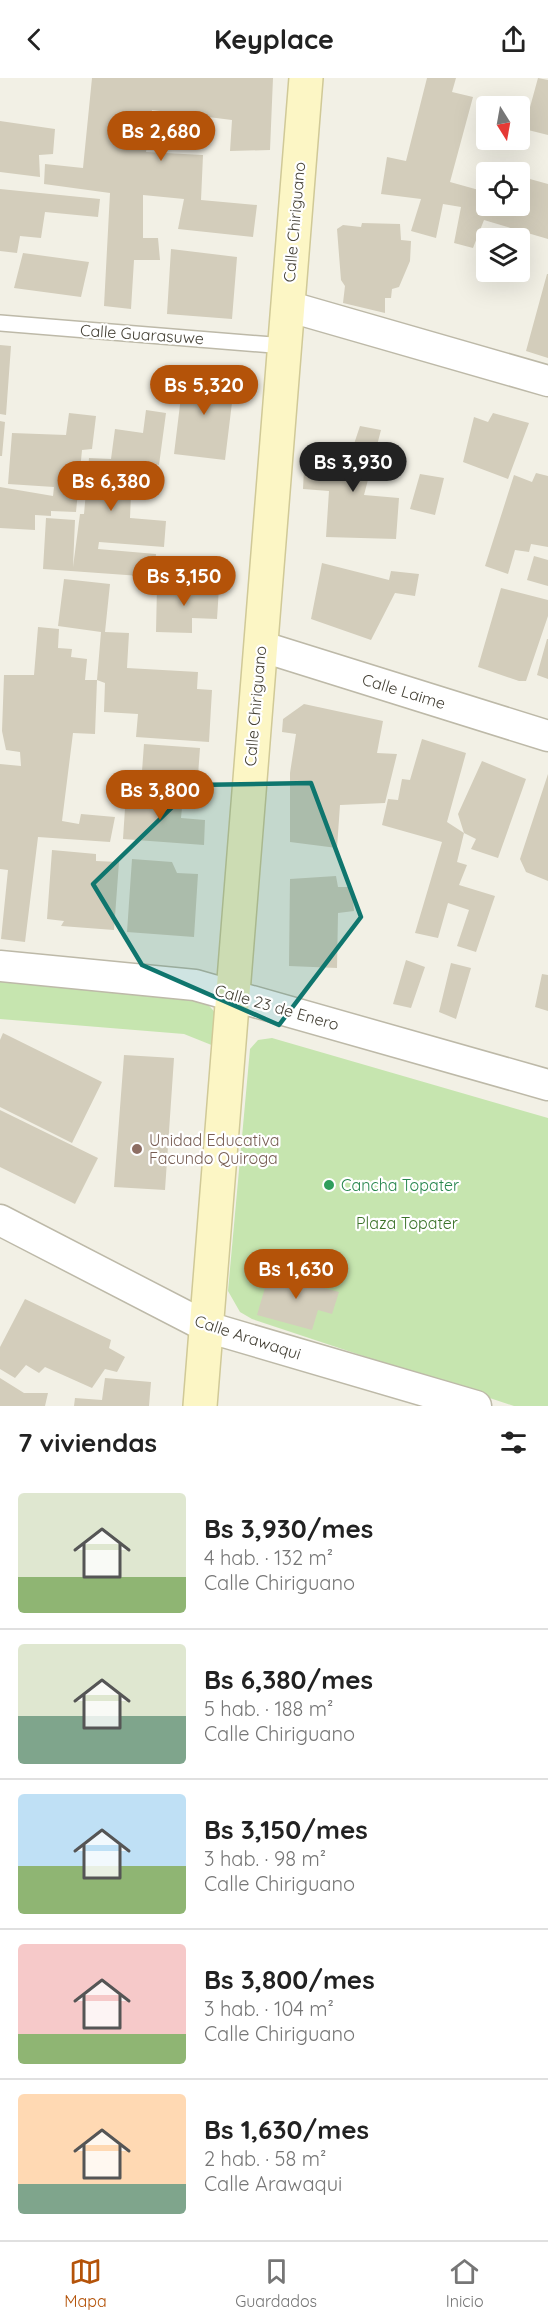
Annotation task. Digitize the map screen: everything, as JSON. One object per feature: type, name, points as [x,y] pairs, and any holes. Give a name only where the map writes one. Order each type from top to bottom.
[{"type":"main road","name":"Calle Chiriguano","points":[[200,1406],[306,78]]},
{"type":"street","points":[[288,306],[548,381]]},
{"type":"street","name":"Calle Laime","points":[[260,646],[548,736]]},
{"type":"street","name":"Calle 23 de Enero","points":[[0,966],[195,985],[548,1085]]},
{"type":"street","name":"Calle Arawaqui","points":[[0,1220],[207,1327],[476,1406]]},
{"type":"lane","name":"Calle Guarasuwe","points":[[0,323],[285,346]]},
{"type":"highlighted area","points":[[311,783],[361,917],[279,1025],[142,965],[93,884],[195,785]]},
{"type":"green space","points":[[0,979],[195,994],[210,1007],[217,1017],[219,1048],[184,1034],[0,1019]]},
{"type":"green space","name":"Plaza Topater","points":[[272,1038],[548,1118],[548,1406],[514,1406],[252,1319],[240,1312],[228,1291],[250,1049],[258,1040]]},
{"type":"building","points":[[92,78],[273,78],[270,150],[230,151],[232,120],[152,110],[146,152],[203,155],[201,200],[257,205],[253,237],[178,229],[184,199],[143,195],[143,238],[158,238],[160,260],[134,260],[131,309],[104,306],[110,193],[44,184],[45,164],[83,168]]},
{"type":"building","points":[[427,78],[456,78],[452,92],[473,97],[450,182],[476,189],[476,216],[530,216],[530,179],[548,184],[548,239],[530,234],[530,228],[511,228],[484,220],[481,228],[476,228],[476,240],[473,248],[454,243],[461,207],[443,204],[436,238],[411,231],[421,199],[381,194],[387,157],[406,161]]},
{"type":"building","points":[[538,78],[548,80],[548,135],[530,130],[530,107]]},
{"type":"building","points":[[0,121],[55,129],[53,154],[39,155],[40,177],[0,172]]},
{"type":"building","points":[[0,189],[100,199],[98,217],[45,212],[41,238],[20,236],[17,253],[0,251]]},
{"type":"building","points":[[362,223],[400,224],[401,240],[411,241],[410,261],[399,287],[392,289],[391,298],[385,298],[385,313],[343,303],[345,286],[341,280],[337,229],[343,225],[361,227]]},
{"type":"building","points":[[171,249],[237,257],[232,319],[167,314]]},
{"type":"building","points":[[23,253],[89,262],[81,297],[14,288]]},
{"type":"building","points":[[548,274],[548,358],[526,351]]},
{"type":"building","points":[[0,345],[11,346],[6,415],[0,414]]},
{"type":"building","points":[[184,372],[235,378],[225,460],[174,454]]},
{"type":"building","points":[[146,410],[166,413],[159,465],[147,461],[146,481],[111,478],[110,492],[131,494],[130,518],[166,521],[164,547],[99,542],[98,549],[156,554],[154,577],[43,569],[46,518],[75,520],[73,567],[80,514],[84,514],[89,458],[111,459],[115,429],[143,433]]},
{"type":"building","points":[[69,413],[96,416],[92,449],[82,450],[76,512],[51,511],[51,516],[35,515],[35,530],[0,528],[0,487],[53,496],[54,487],[8,484],[12,433],[66,435]]},
{"type":"building","points":[[493,413],[529,423],[508,479],[463,462],[474,417],[488,422]]},
{"type":"building","points":[[0,421],[5,422],[2,456],[0,456]]},
{"type":"building","points":[[360,426],[381,430],[364,495],[399,498],[396,539],[326,537],[329,491],[303,489],[305,448],[317,448],[317,465],[346,468]]},
{"type":"building","points":[[536,473],[548,476],[548,547],[531,544],[529,552],[515,550],[508,574],[485,566],[514,475],[532,482]]},
{"type":"building","points":[[420,474],[444,478],[435,515],[410,509]]},
{"type":"building","points":[[534,556],[548,560],[548,586],[527,580]]},
{"type":"building","points":[[167,563],[195,566],[194,581],[166,578]]},
{"type":"building","points":[[322,563],[389,580],[391,571],[419,574],[415,596],[395,593],[371,640],[311,619]]},
{"type":"building","points":[[64,579],[110,584],[105,632],[129,633],[127,668],[198,672],[197,689],[212,690],[209,742],[136,737],[138,714],[104,712],[105,683],[97,680],[101,632],[58,626]]},
{"type":"building","points":[[157,586],[219,588],[217,619],[192,618],[192,633],[156,632]]},
{"type":"building","points":[[501,588],[548,600],[548,616],[526,681],[519,681],[478,667]]},
{"type":"building","points":[[38,627],[59,629],[58,648],[72,649],[71,657],[87,659],[85,680],[97,680],[95,734],[73,733],[62,821],[79,824],[81,814],[115,817],[110,842],[38,837],[25,942],[1,939],[8,870],[0,869],[0,764],[21,766],[20,752],[6,750],[2,731],[4,675],[34,675]]},
{"type":"building","points":[[548,639],[548,679],[537,675]]},
{"type":"building","points":[[304,704],[383,721],[377,753],[397,754],[385,803],[340,805],[337,848],[290,842],[290,773],[296,734],[282,732],[283,719]]},
{"type":"building","points":[[422,739],[466,753],[447,822],[464,833],[457,862],[467,865],[459,885],[495,896],[476,952],[457,946],[469,910],[448,903],[438,938],[415,933],[442,842],[382,825],[388,799],[398,800],[402,779],[410,780]]},
{"type":"building","points":[[144,744],[200,748],[197,789],[141,785]]},
{"type":"building","points":[[482,761],[526,779],[498,858],[471,849],[476,839],[464,833],[458,814]]},
{"type":"building","points":[[548,774],[548,881],[526,872],[520,859]]},
{"type":"building","points":[[126,793],[183,797],[181,818],[205,820],[204,845],[123,839]]},
{"type":"building","points":[[52,850],[96,854],[96,861],[119,862],[114,930],[61,926],[64,921],[47,919]]},
{"type":"building","points":[[132,859],[172,862],[177,873],[198,874],[194,937],[127,932]]},
{"type":"building","points":[[336,876],[338,887],[352,887],[354,911],[338,913],[337,968],[289,966],[290,879]]},
{"type":"building","points":[[406,960],[425,967],[411,1008],[393,1004]]},
{"type":"building","points":[[451,963],[471,968],[456,1019],[439,1012]]},
{"type":"building","points":[[542,974],[548,975],[548,1011],[535,1007]]},
{"type":"building","points":[[3,1033],[102,1082],[72,1143],[0,1107],[0,1040]]},
{"type":"building","points":[[124,1055],[174,1058],[165,1190],[114,1187]]},
{"type":"building","points":[[0,1110],[98,1158],[75,1204],[0,1167]]},
{"type":"building","points":[[285,1271],[325,1282],[324,1288],[339,1292],[332,1314],[318,1310],[312,1330],[257,1315],[269,1274],[283,1278]]},
{"type":"building","points":[[25,1299],[111,1340],[109,1348],[125,1357],[117,1372],[105,1369],[92,1388],[45,1367],[39,1373],[26,1365],[15,1378],[0,1369],[0,1347]]},
{"type":"building","points":[[0,1378],[24,1393],[48,1393],[45,1406],[0,1406]]},
{"type":"building","points":[[105,1378],[151,1382],[149,1406],[74,1406],[75,1398],[102,1400]]},
{"type":"place","name":"Unidad Educativa Facundo Quiroga","points":[[137,1149]]},
{"type":"place","name":"Cancha Topater","points":[[329,1185]]}]
